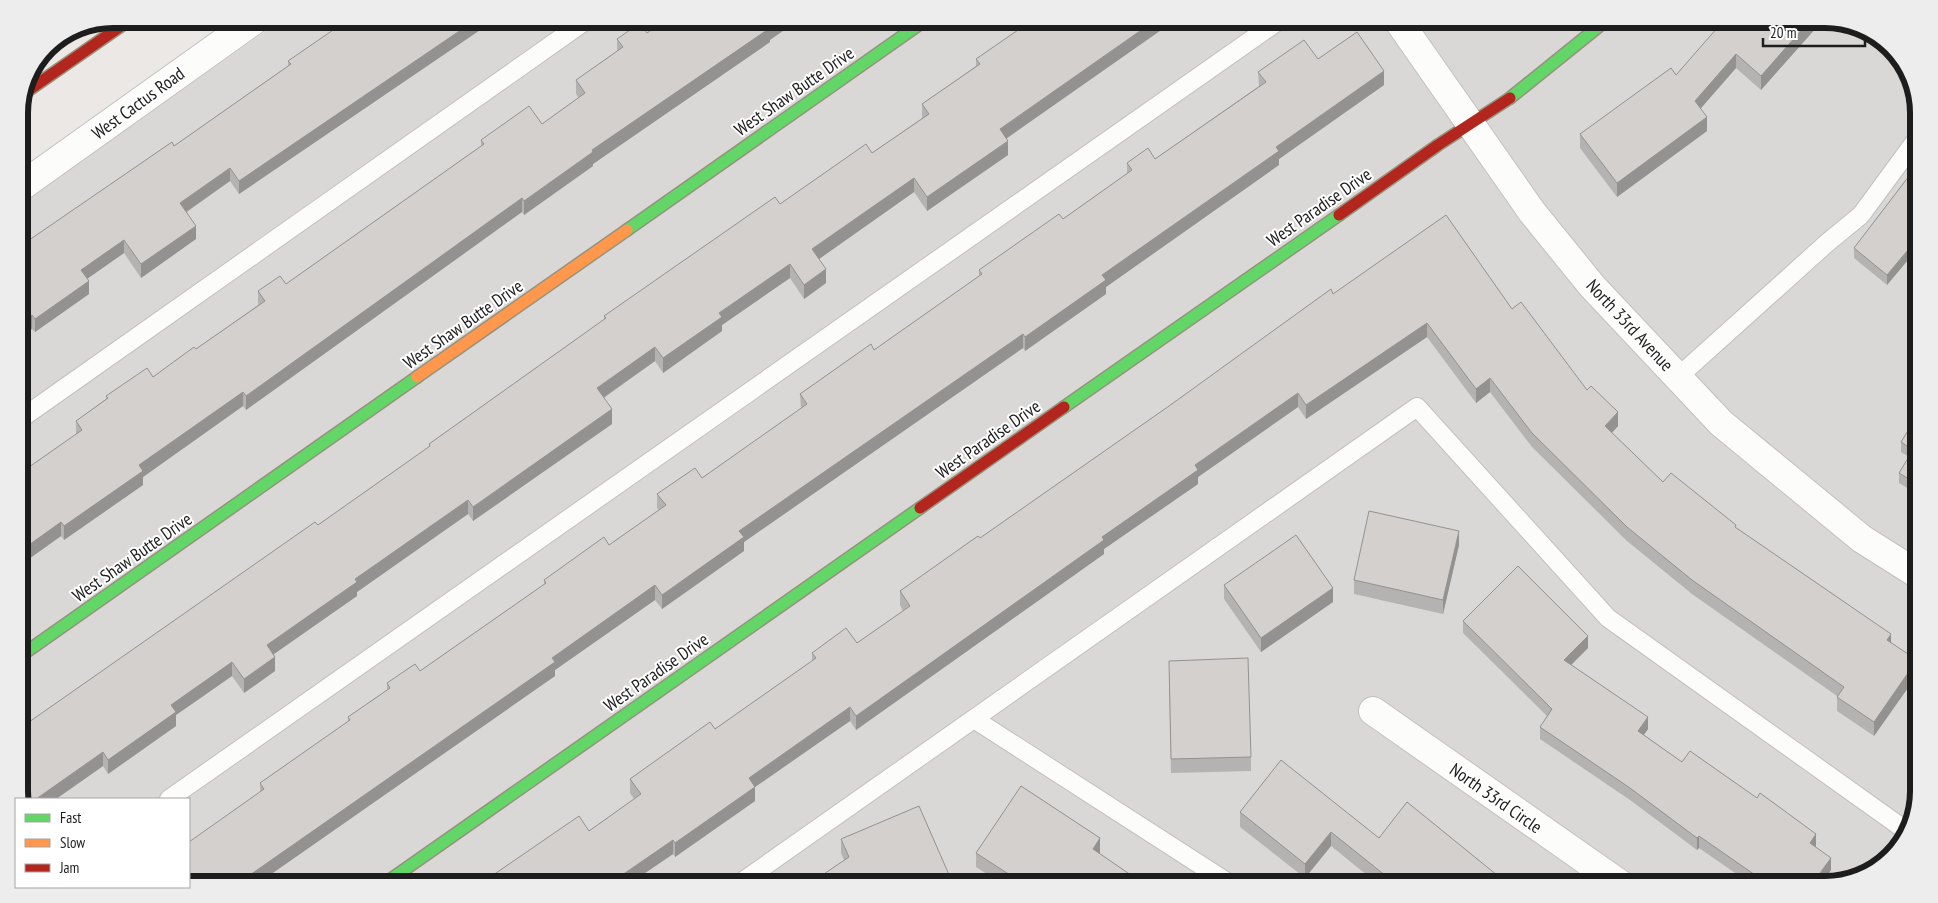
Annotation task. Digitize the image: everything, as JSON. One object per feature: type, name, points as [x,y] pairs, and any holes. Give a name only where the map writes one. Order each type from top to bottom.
[{"type":"street","points":[[31,88],[118,28]]},
{"type":"street","name":"West Cactus Road","points":[[28,182],[243,28]]},
{"type":"street","name":"West Shaw Butte Drive","points":[[28,651],[914,28]]},
{"type":"street","name":"North 33rd Avenue","points":[[1404,28],[1532,212],[1592,286],[1721,423],[1855,533],[1910,569]]},
{"type":"street","name":"West Paradise Drive","points":[[395,876],[1472,123],[1508,100],[1597,28]]},
{"type":"street","name":"North 33rd Circle","points":[[1373,711],[1609,876]]},
{"type":"lane","points":[[28,414],[575,28]]},
{"type":"lane","points":[[170,798],[1268,28]]},
{"type":"lane","points":[[1678,377],[1827,243],[1861,215],[1910,148]]},
{"type":"lane","points":[[750,876],[1417,407],[1608,618],[1902,827]]},
{"type":"lane","points":[[974,719],[1218,876]]},
{"type":"shaded area","points":[[270,28],[1826,28],[1842,29],[1858,34],[1877,45],[1896,65],[1906,85],[1910,107],[1910,791],[1909,807],[1904,823],[1889,847],[1873,861],[1848,873],[1826,876],[190,876],[190,798],[28,798],[28,199]]},
{"type":"building","points":[[336,28],[464,28],[239,181],[230,168],[180,203],[196,226],[141,264],[124,240],[81,270],[89,281],[35,319],[32,315],[28,318],[28,241],[172,142],[174,146],[291,64],[288,61]]},
{"type":"building","points":[[633,28],[644,28],[647,33],[654,28],[770,28],[592,150],[593,152],[524,201],[522,198],[246,396],[243,392],[139,465],[143,471],[64,526],[61,522],[28,546],[28,468],[82,430],[76,421],[108,398],[106,396],[147,368],[153,377],[194,347],[196,349],[265,301],[258,291],[280,276],[286,284],[484,144],[481,140],[529,106],[542,124],[585,93],[576,80],[623,47],[617,39]]},
{"type":"building","points":[[1021,28],[1144,28],[1000,129],[1008,141],[927,197],[914,178],[812,249],[826,269],[804,285],[790,264],[719,313],[722,317],[663,358],[655,347],[597,388],[612,409],[473,507],[468,500],[355,579],[357,582],[267,645],[275,657],[244,679],[232,662],[171,705],[176,712],[108,760],[103,752],[37,798],[28,798],[28,723],[315,522],[318,525],[606,318],[604,316],[775,197],[780,204],[866,144],[872,153],[929,114],[922,104],[980,64],[976,59]]},
{"type":"building","points":[[1717,28],[1803,28],[1761,76],[1736,54],[1695,101],[1707,117],[1617,183],[1580,134],[1671,68],[1676,75]]},
{"type":"building","points":[[1357,32],[1384,71],[1276,147],[1279,151],[1102,275],[1106,280],[1025,337],[1023,334],[739,531],[744,537],[662,595],[655,585],[552,658],[555,662],[248,876],[190,876],[190,841],[264,789],[260,783],[350,720],[348,717],[390,688],[387,683],[415,664],[420,671],[546,583],[544,580],[604,537],[609,545],[666,505],[657,494],[695,468],[702,478],[807,404],[800,394],[871,344],[874,350],[982,274],[979,270],[1059,214],[1063,219],[1132,170],[1127,163],[1148,148],[1155,159],[1266,82],[1258,72],[1304,40],[1318,59]]},
{"type":"building","points":[[1910,175],[1910,248],[1887,275],[1854,248]]},
{"type":"building","points":[[1446,215],[1512,309],[1521,302],[1587,390],[1591,386],[1618,412],[1605,426],[1663,482],[1671,473],[1736,525],[1735,527],[1891,634],[1887,640],[1910,655],[1910,670],[1874,722],[1837,697],[1844,687],[1692,580],[1627,527],[1532,433],[1490,378],[1476,389],[1427,323],[1306,405],[1298,393],[1195,465],[1198,470],[1102,537],[1104,540],[856,716],[850,707],[749,778],[755,787],[675,843],[673,840],[621,876],[492,876],[579,816],[589,831],[641,794],[630,779],[710,722],[715,729],[816,658],[812,653],[846,628],[857,643],[910,606],[900,591],[978,536],[980,538],[1169,406],[1331,289],[1333,294]]},
{"type":"building","points":[[1910,428],[1910,448],[1901,442]]},
{"type":"building","points":[[1910,455],[1910,480],[1899,473]]},
{"type":"building","points":[[1369,511],[1459,531],[1443,600],[1354,580]]},
{"type":"building","points":[[1296,535],[1333,588],[1261,638],[1224,585]]},
{"type":"building","points":[[1518,566],[1588,636],[1564,660],[1648,717],[1638,731],[1682,762],[1690,751],[1757,798],[1760,793],[1816,834],[1810,843],[1831,858],[1818,876],[1756,876],[1699,836],[1697,838],[1630,788],[1540,727],[1552,709],[1463,621]]},
{"type":"building","points":[[1248,658],[1251,757],[1171,759],[1169,661]]},
{"type":"building","points":[[1281,760],[1379,838],[1407,802],[1498,876],[1386,876],[1331,832],[1305,864],[1240,812]]},
{"type":"building","points":[[1021,786],[1100,838],[1093,849],[1132,876],[1012,876],[976,853]]},
{"type":"building","points":[[919,806],[950,876],[821,876],[849,857],[841,839]]},
{"type":"traffic: fast","points":[[627,230],[914,28]]},
{"type":"traffic: fast","points":[[1510,98],[1597,28]]},
{"type":"traffic: fast","points":[[1064,407],[1339,215]]},
{"type":"traffic: fast","points":[[28,651],[417,377]]},
{"type":"traffic: fast","points":[[395,876],[920,508]]},
{"type":"traffic: slow","points":[[417,377],[627,230]]},
{"type":"traffic: jam","points":[[31,88],[118,28]]},
{"type":"traffic: jam","points":[[1339,215],[1438,145],[1510,98]]},
{"type":"traffic: jam","points":[[920,508],[1064,407]]}]
